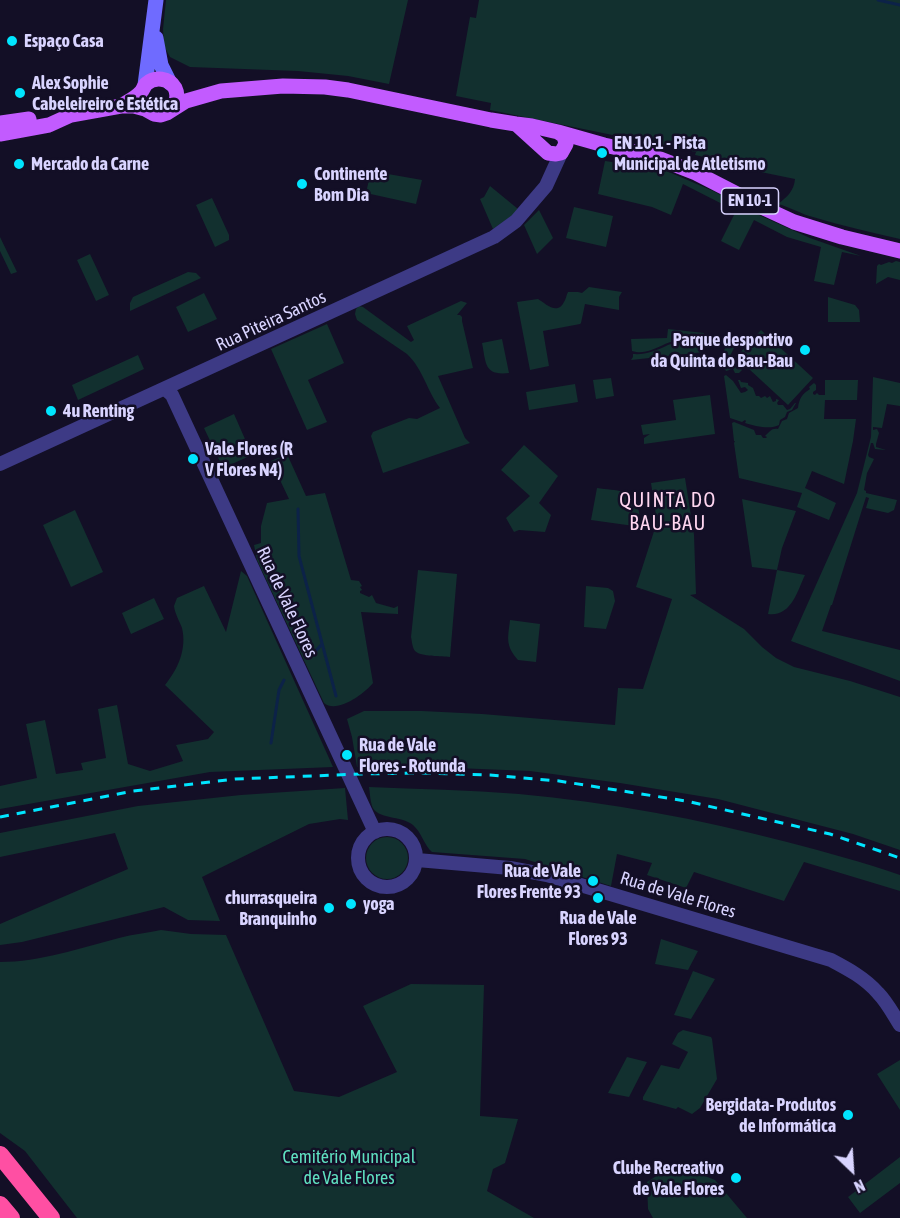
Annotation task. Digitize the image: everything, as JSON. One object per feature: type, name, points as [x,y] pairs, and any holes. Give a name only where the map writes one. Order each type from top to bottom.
[{"type":"highway","points":[[0,1155],[51,1218]]},
{"type":"highway","points":[[0,1204],[11,1218]]},
{"type":"main road","points":[[155,5],[156,38],[161,64],[177,94],[171,110]]},
{"type":"main road","points":[[145,109],[141,100],[155,5]]},
{"type":"main road","name":"EN 10-1","points":[[121,106],[155,79],[162,79],[186,90],[221,91],[283,86],[326,87],[381,96],[557,131],[604,145],[650,155],[696,173],[794,222],[842,237],[900,251]]},
{"type":"main road","name":"EN 10-1","points":[[0,134],[49,125],[70,116],[121,106],[134,106],[161,115],[186,101],[221,91]]},
{"type":"main road","name":"EN 10-1","points":[[0,123],[54,114],[70,116]]},
{"type":"main road","name":"EN 10-1","points":[[516,124],[552,154],[577,147],[604,145]]},
{"type":"main road","points":[[545,149],[543,140],[545,136],[551,131],[557,131],[566,140],[562,152]]},
{"type":"street","points":[[543,190],[545,149]]},
{"type":"street","name":"Rua Piteira Santos","points":[[0,464],[489,240],[516,221],[543,190],[562,152]]},
{"type":"street","name":"Rua de Vale Flores","points":[[165,389],[172,395],[375,832]]},
{"type":"street","points":[[389,829],[404,834],[414,845],[417,860],[414,872],[406,881],[395,887],[381,888],[369,882],[361,872],[358,854],[361,844],[375,832],[389,829]]},
{"type":"street","name":"Rua de Vale Flores","points":[[417,860],[510,868],[547,875],[831,960],[854,972],[872,986],[900,1025]]},
{"type":"green space","points":[[166,0],[408,0],[389,84],[348,76],[298,71],[190,67],[170,57],[164,46]]},
{"type":"green space","points":[[479,0],[900,0],[900,239],[809,216],[778,204],[789,193],[795,179],[695,155],[696,152],[490,110],[491,103],[456,96],[470,17],[476,18]]},
{"type":"green space","points":[[605,161],[662,169],[810,238],[861,256],[842,252],[834,285],[814,281],[821,247],[787,237],[754,220],[739,250],[721,241],[736,211],[683,184],[671,215],[652,207],[598,194]]},
{"type":"green space","points":[[371,171],[422,180],[416,204],[366,193]]},
{"type":"green space","points":[[490,186],[518,209],[493,229],[480,199],[484,197]]},
{"type":"green space","points":[[212,198],[229,235],[229,240],[215,247],[196,205]]},
{"type":"green space","points":[[574,207],[613,216],[606,247],[566,238]]},
{"type":"green space","points":[[539,210],[553,238],[537,254],[524,225]]},
{"type":"green space","points":[[0,237],[17,272],[11,274],[0,251]]},
{"type":"green space","points":[[90,254],[109,295],[96,301],[77,260]]},
{"type":"green space","points":[[900,262],[900,280],[888,277],[876,284],[877,266]]},
{"type":"green space","points":[[188,272],[196,273],[201,278],[130,311],[133,297]]},
{"type":"green space","points":[[589,287],[622,292],[619,297],[619,310],[585,304],[580,324],[543,331],[549,366],[530,370],[517,302],[538,299],[551,307],[558,308],[564,302],[568,292],[582,293]]},
{"type":"green space","points":[[204,293],[217,319],[188,332],[176,307]]},
{"type":"green space","points":[[828,297],[855,305],[859,310],[860,322],[828,322]]},
{"type":"green space","points":[[461,301],[467,303],[457,315],[462,317],[473,368],[438,376],[465,438],[470,443],[383,473],[371,436],[373,432],[409,418],[417,419],[440,408],[421,373],[407,354],[357,320],[356,309],[359,306],[363,307],[411,342],[414,340],[407,326]]},
{"type":"green space","points":[[327,324],[344,363],[308,380],[327,422],[307,430],[271,349]]},
{"type":"green space","points":[[668,329],[704,333],[703,338],[700,339],[669,342],[644,352],[632,351],[631,339],[667,338]]},
{"type":"green space","points":[[761,330],[813,378],[788,405],[736,357]]},
{"type":"green space","points":[[733,336],[742,342],[735,346],[731,354],[732,363],[739,365],[742,370],[739,373],[735,373],[733,369],[726,371],[723,361],[725,348]]},
{"type":"green space","points":[[502,339],[509,373],[491,370],[484,357],[482,343]]},
{"type":"green space","points":[[685,341],[704,345],[704,352],[631,360],[633,354],[650,352]]},
{"type":"green space","points":[[138,355],[144,369],[78,400],[72,385]]},
{"type":"green space","points":[[726,375],[741,393],[748,390],[745,387],[741,388],[738,380],[748,383],[756,396],[767,398],[770,396],[773,402],[776,399],[779,400],[778,405],[783,405],[787,410],[796,403],[792,410],[780,420],[779,425],[775,426],[758,426],[745,423],[745,420],[742,422],[730,418],[724,376]]},
{"type":"green space","points":[[873,377],[900,383],[900,406],[887,404],[882,428],[873,427],[873,430],[877,429],[879,433],[876,447],[886,450],[875,449],[871,443],[868,455],[874,459],[867,473],[864,490],[866,493],[897,500],[894,510],[888,513],[866,508],[869,498],[866,497],[822,631],[900,650],[900,681],[791,641],[857,493],[871,437]]},
{"type":"green space","points":[[611,378],[614,396],[596,399],[593,380]]},
{"type":"green space","points":[[825,380],[858,380],[857,400],[825,400],[824,419],[856,419],[844,484],[812,471],[805,488],[836,503],[829,520],[797,507],[802,493],[739,478],[732,423],[754,430],[756,435],[766,438],[765,436],[771,431],[778,429],[789,413],[798,408],[801,397],[814,383],[816,390],[813,394],[825,395]]},
{"type":"green space","points":[[575,384],[578,402],[529,410],[526,392]]},
{"type":"green space","points":[[710,395],[715,434],[644,444],[644,438],[650,434],[643,435],[641,425],[676,420],[673,400]]},
{"type":"green space","points":[[234,414],[252,455],[223,468],[204,428]]},
{"type":"green space","points":[[524,445],[558,476],[539,503],[551,515],[545,532],[519,530],[514,532],[506,518],[530,496],[501,470]]},
{"type":"green space","points":[[287,454],[306,496],[325,493],[351,580],[359,581],[362,586],[360,593],[369,597],[372,595],[376,603],[394,608],[398,606],[398,614],[361,612],[373,683],[357,697],[336,706],[324,703],[257,560],[254,545],[261,543],[261,526],[267,503],[289,499],[271,461]]},
{"type":"green space","points":[[685,478],[694,535],[696,594],[690,595],[744,629],[776,658],[794,667],[900,697],[900,850],[853,834],[718,799],[620,783],[530,771],[357,767],[347,719],[364,711],[482,714],[615,725],[618,688],[643,689],[672,599],[636,587],[657,522],[651,483]]},
{"type":"green space","points":[[597,488],[624,492],[633,499],[639,512],[638,531],[634,526],[591,520]]},
{"type":"green space","points":[[742,499],[796,511],[782,548],[777,570],[752,567]]},
{"type":"green space","points":[[75,510],[103,572],[71,587],[43,525]]},
{"type":"green space","points":[[418,570],[457,574],[450,657],[422,654],[413,648],[411,637]]},
{"type":"green space","points":[[777,570],[805,575],[796,596],[788,607],[782,612],[768,614]]},
{"type":"green space","points":[[241,571],[247,576],[333,767],[210,772],[0,809],[0,786],[37,778],[26,724],[45,720],[56,774],[83,770],[81,763],[106,758],[98,709],[117,705],[128,764],[150,771],[183,761],[176,745],[208,739],[214,732],[165,685],[174,672],[183,644],[182,628],[174,606],[177,598],[204,586],[226,632]]},
{"type":"green space","points":[[586,586],[608,588],[613,591],[615,601],[606,629],[584,627]]},
{"type":"green space","points":[[154,598],[164,619],[131,634],[122,613]]},
{"type":"green space","points":[[510,620],[540,624],[536,662],[518,660],[514,655],[508,641]]},
{"type":"green space","points":[[369,787],[519,794],[620,807],[687,819],[787,842],[886,870],[900,875],[900,891],[804,862],[784,901],[694,872],[686,888],[647,875],[652,863],[617,854],[611,886],[525,859],[432,852],[413,825],[384,816],[375,810],[371,804]]},
{"type":"green space","points":[[345,788],[348,820],[340,819],[309,824],[202,877],[220,921],[188,920],[164,907],[22,942],[0,945],[0,924],[128,869],[115,833],[0,857],[0,833],[138,806],[241,795]]},
{"type":"green space","points":[[387,837],[395,838],[402,843],[407,850],[407,866],[402,873],[395,878],[387,879],[379,878],[372,873],[367,866],[366,858],[367,850],[372,843],[379,838]]},
{"type":"green space","name":"Cemitério Municipal de Vale Flores","points":[[161,930],[226,935],[294,1091],[339,1097],[397,1072],[363,1006],[411,984],[484,985],[480,1116],[518,1119],[505,1163],[493,1169],[487,1191],[534,1218],[77,1218],[25,1151],[0,1133],[0,962],[45,957]]},
{"type":"green space","points":[[661,939],[698,951],[688,970],[655,964]]},
{"type":"green space","points":[[693,971],[715,979],[691,1019],[674,1015]]},
{"type":"green space","points":[[683,1030],[711,1037],[717,1079],[700,1108],[692,1114],[678,1107],[676,1109],[643,1100],[661,1065],[679,1069],[688,1052],[672,1044],[678,1033]]},
{"type":"green space","points":[[627,1057],[647,1062],[629,1097],[608,1093]]},
{"type":"green space","points":[[900,1060],[900,1110],[877,1074]]},
{"type":"green space","points":[[900,1157],[900,1183],[860,1213],[848,1197]]},
{"type":"green space","points":[[675,1164],[715,1180],[747,1218],[653,1218],[648,1209],[647,1182]]},
{"type":"waterway","points":[[878,0],[900,5]]},
{"type":"waterway","points":[[298,509],[299,556],[336,696]]},
{"type":"waterway","points":[[314,653],[322,644]]},
{"type":"waterway","points":[[271,743],[279,690],[284,680]]},
{"type":"railway","points":[[0,817],[133,791],[235,779],[419,773],[490,775],[559,781],[686,801],[830,834],[900,858]]},
{"type":"place","name":"Espaço Casa","points":[[12,41]]},
{"type":"place","name":"Alex Sophie Cabeleireiro e Estética","points":[[20,93]]},
{"type":"place","name":"EN 10-1 - Pista Municipal de Atletismo","points":[[602,153]]},
{"type":"place","name":"Mercado da Carne","points":[[19,164]]},
{"type":"place","name":"Continente Bom Dia","points":[[302,184]]},
{"type":"place","name":"Parque desportivo da Quinta do Bau-Bau","points":[[805,350]]},
{"type":"place","name":"4u Renting","points":[[51,411]]},
{"type":"place","name":"Vale Flores (R V Flores N4)","points":[[193,459]]},
{"type":"place","name":"Rua de Vale Flores - Rotunda","points":[[347,755]]},
{"type":"place","name":"Rua de Vale Flores Frente 93","points":[[593,881]]},
{"type":"place","name":"Rua de Vale Flores 93","points":[[598,898]]},
{"type":"place","name":"yoga","points":[[351,904]]},
{"type":"place","name":"churrasqueira Branquinho","points":[[329,908]]},
{"type":"place","name":"Bergidata- Produtos de Informática","points":[[848,1115]]},
{"type":"place","name":"Clube Recreativo de Vale Flores","points":[[736,1178]]},
{"type":"district","name":"QUINTA DO BAU-BAU","points":[[668,512]]}]
